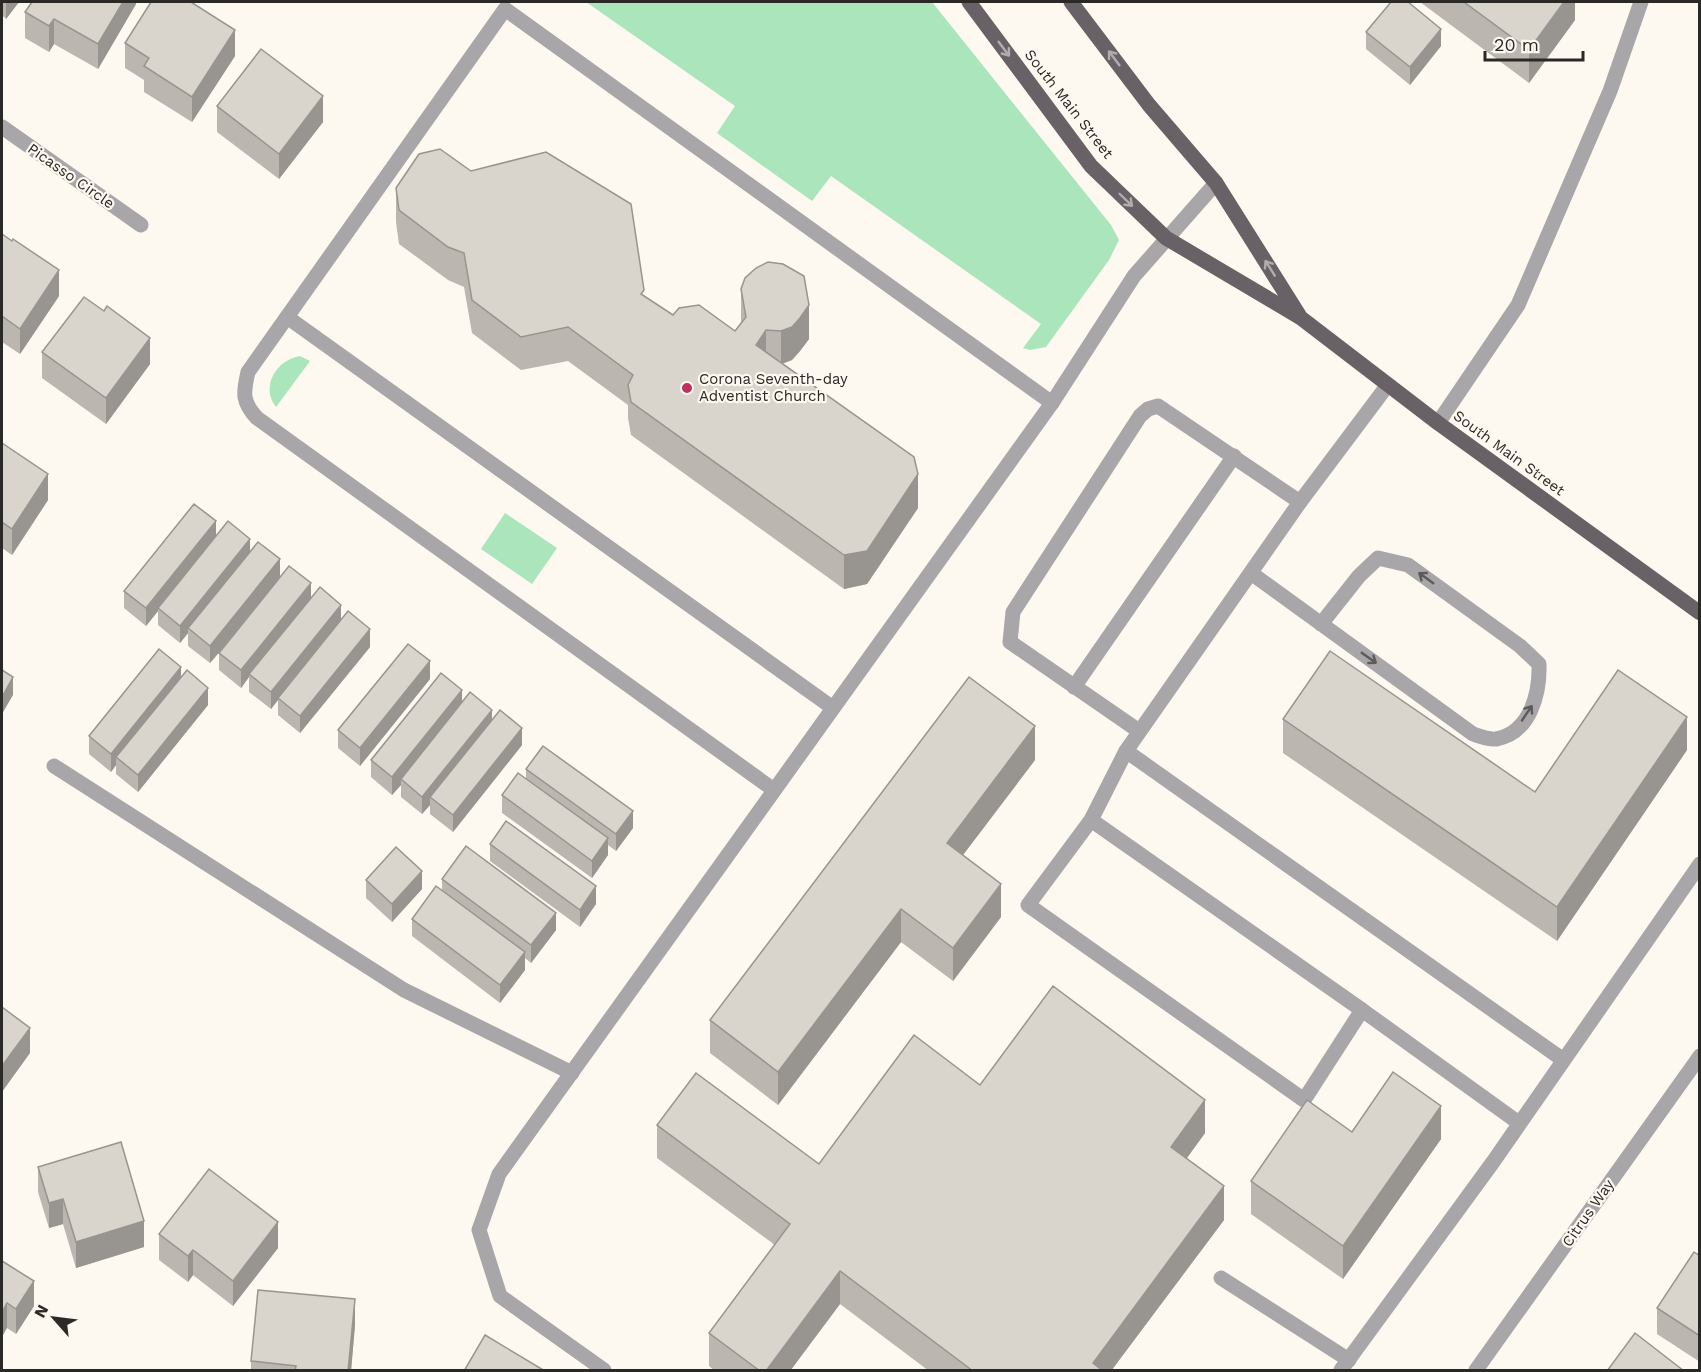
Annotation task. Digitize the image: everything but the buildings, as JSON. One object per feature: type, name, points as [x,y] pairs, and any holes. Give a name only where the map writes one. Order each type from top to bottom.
[{"type":"main road","name":"South Main Street","points":[[969,2],[1091,166],[1166,238],[1301,318],[1438,423],[1700,613]]},
{"type":"main road","name":"South Main Street","points":[[1071,2],[1149,105],[1216,183],[1301,318]]},
{"type":"street","points":[[1438,423],[1518,305],[1610,91],[1641,2]]},
{"type":"street","points":[[774,790],[257,418],[245,405],[243,394],[248,372],[508,5],[1052,403]]},
{"type":"street","name":"Picasso Circle","points":[[2,127],[141,225]]},
{"type":"street","points":[[604,1371],[500,1296],[479,1230],[499,1174],[1052,403],[1134,276],[1216,183]]},
{"type":"street","points":[[287,317],[833,708]]},
{"type":"street","points":[[1362,1010],[1304,1100],[1028,905],[1091,820],[1126,751],[1139,731],[1300,502],[1388,386]]},
{"type":"street","points":[[1139,731],[1010,642],[1013,612],[1140,416],[1148,409],[1158,406],[1300,502]]},
{"type":"street","points":[[1074,687],[1234,456]]},
{"type":"street","points":[[1251,573],[1321,624],[1473,734],[1494,739],[1512,733],[1531,711],[1540,686],[1539,664],[1520,646],[1408,565],[1378,558],[1359,576],[1321,624]]},
{"type":"street","points":[[1126,751],[1562,1059]]},
{"type":"street","points":[[54,766],[404,990],[572,1073]]},
{"type":"street","points":[[1091,820],[1362,1010],[1519,1124]]},
{"type":"street","points":[[1221,1278],[1345,1365],[1519,1124],[1562,1059],[1700,864]]},
{"type":"street","name":"Citrus Way","points":[[1476,1371],[1700,1056]]},
{"type":"green space","points":[[586,2],[932,2],[1111,225],[1119,240],[1109,260],[1046,347],[1030,350],[1023,348],[1041,324],[831,176],[812,201],[717,133],[735,106]]},
{"type":"green space","points":[[300,356],[310,361],[276,407],[271,399],[270,391],[273,376],[284,363]]},
{"type":"green space","points":[[505,513],[557,548],[532,584],[481,549]]},
{"type":"place","name":"Corona Seventh-day Adventist Church","points":[[687,388]]}]
